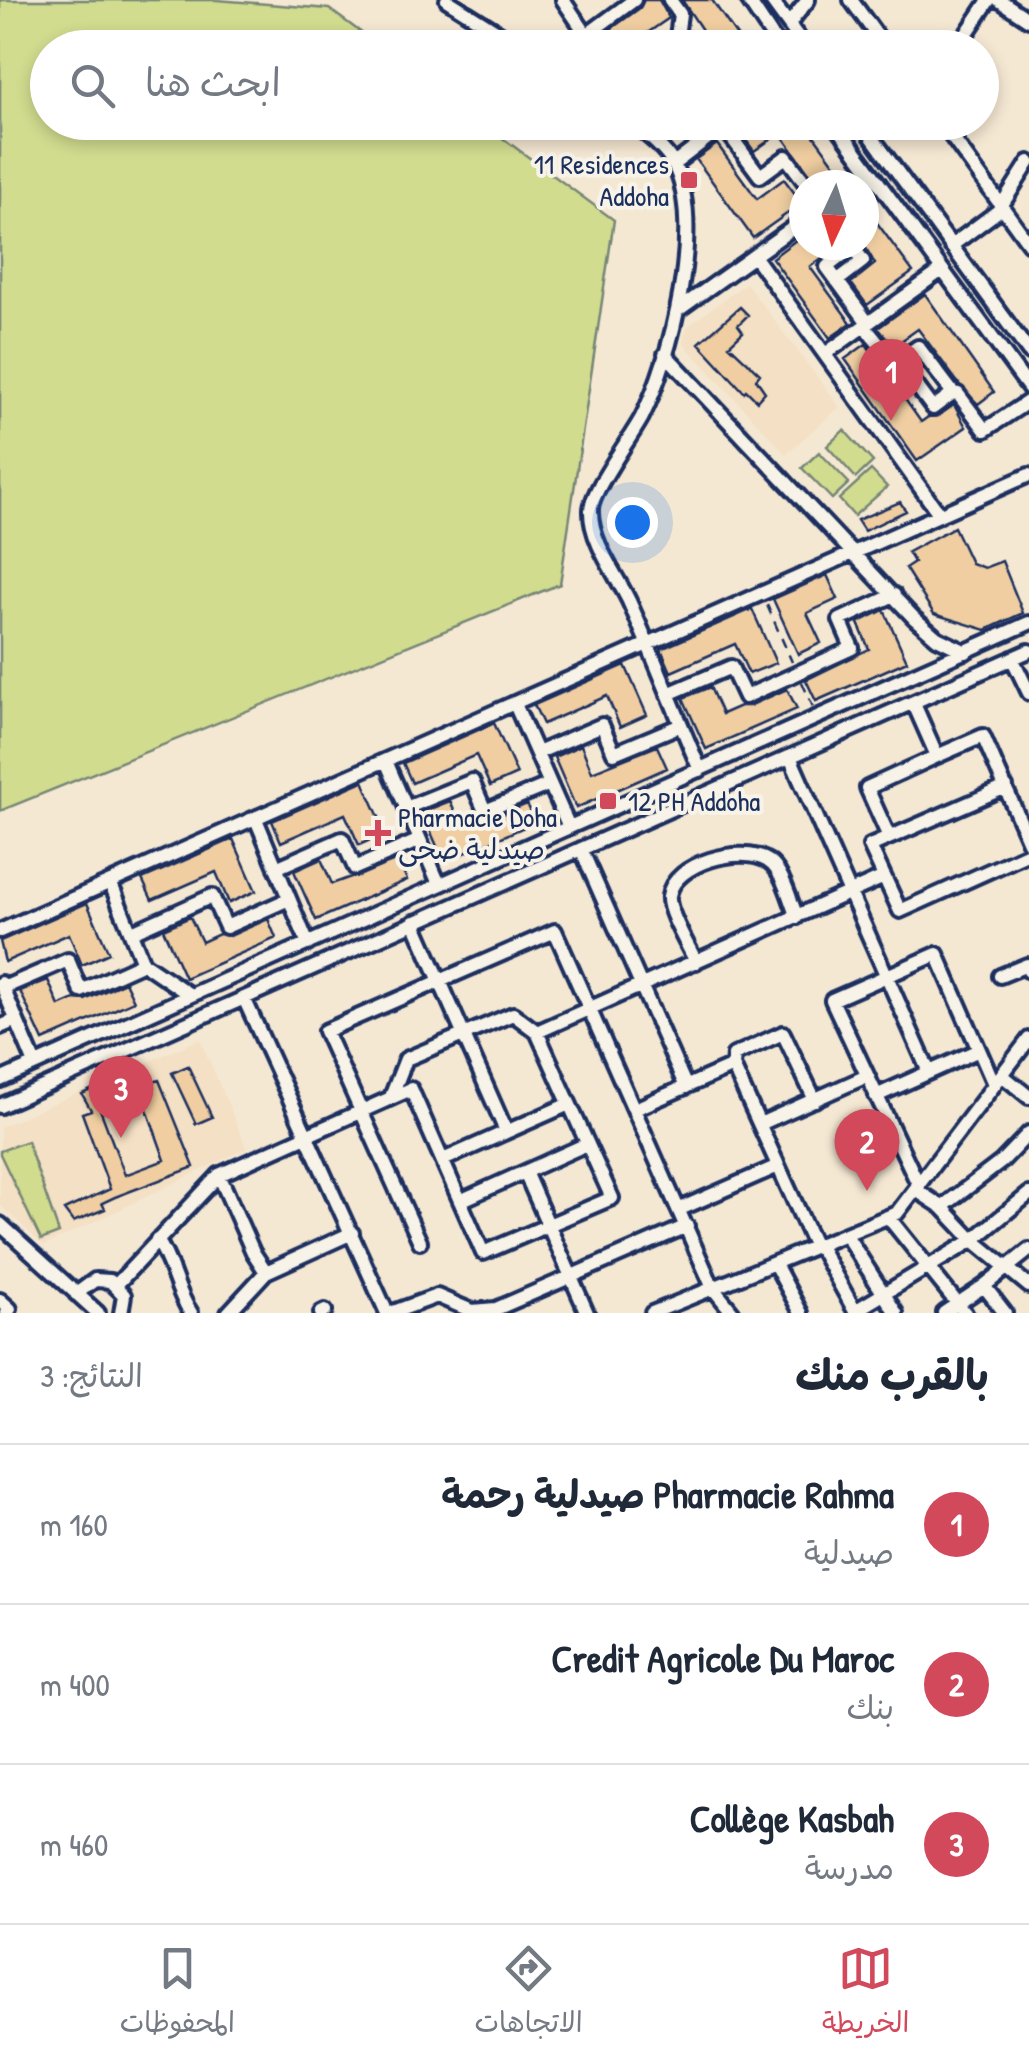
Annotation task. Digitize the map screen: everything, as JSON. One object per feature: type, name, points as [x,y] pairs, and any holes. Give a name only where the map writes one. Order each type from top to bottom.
[{"type":"street","points":[[446,0],[494,30]]},
{"type":"street","points":[[562,0],[583,30]]},
{"type":"street","points":[[592,30],[634,0]]},
{"type":"street","points":[[670,0],[680,14],[678,30]]},
{"type":"street","points":[[748,0],[768,30]]},
{"type":"street","points":[[771,0],[792,30]]},
{"type":"street","points":[[788,24],[808,0]]},
{"type":"street","points":[[850,0],[872,30]]},
{"type":"street","points":[[969,30],[989,0]]},
{"type":"street","points":[[999,0],[1029,20]]},
{"type":"street","points":[[652,140],[674,164],[680,182],[684,254],[678,310],[642,416],[595,496],[590,512],[700,770]]},
{"type":"street","points":[[674,164],[704,140]]},
{"type":"street","points":[[735,140],[760,176],[786,157],[796,170]]},
{"type":"street","points":[[847,140],[869,170]]},
{"type":"street","points":[[874,140],[1029,352]]},
{"type":"street","points":[[955,140],[1029,244]]},
{"type":"street","points":[[951,246],[1002,205],[1029,162]]},
{"type":"street","points":[[879,184],[1029,388]]},
{"type":"street","points":[[678,310],[789,231]]},
{"type":"street","points":[[755,257],[940,515]]},
{"type":"street","points":[[835,260],[826,267],[890,359],[898,362],[933,408],[953,393]]},
{"type":"street","points":[[824,354],[942,270]]},
{"type":"street","points":[[898,362],[918,347],[985,430],[1029,401]]},
{"type":"street","points":[[665,354],[937,638],[966,652]]},
{"type":"street","points":[[0,931],[1029,475]]},
{"type":"street","points":[[668,694],[730,667],[744,698],[852,648],[840,620],[894,595]]},
{"type":"street","points":[[0,1080],[1029,623]]},
{"type":"street","points":[[0,1106],[1029,651]]},
{"type":"street","points":[[1012,658],[1029,693]]},
{"type":"street","points":[[515,704],[570,828]]},
{"type":"street","points":[[914,704],[937,756]]},
{"type":"street","points":[[537,754],[602,725],[614,754],[681,726]]},
{"type":"street","points":[[890,837],[868,788],[983,736],[1028,836]]},
{"type":"street","points":[[790,757],[929,1072]]},
{"type":"street","points":[[386,761],[439,884]]},
{"type":"street","points":[[406,808],[472,780],[485,811],[550,784]]},
{"type":"street","points":[[1006,787],[870,846],[900,911],[1029,853]]},
{"type":"street","points":[[1012,802],[1029,794]]},
{"type":"street","points":[[256,819],[308,944]]},
{"type":"street","points":[[276,868],[342,839],[356,868],[420,840]]},
{"type":"street","points":[[581,850],[686,1087]]},
{"type":"street","points":[[696,962],[668,904],[674,882],[698,867],[736,852],[766,859],[774,865],[797,917]]},
{"type":"street","points":[[537,1032],[884,878]]},
{"type":"street","points":[[111,884],[142,963],[190,996]]},
{"type":"street","points":[[132,932],[212,896],[226,927],[289,898]]},
{"type":"street","points":[[414,922],[506,1132]]},
{"type":"street","points":[[420,1242],[325,1031],[555,931],[713,1288],[729,1312]]},
{"type":"street","points":[[1029,1097],[998,1080],[980,1050],[937,954],[832,1000],[918,1188],[1029,1286]]},
{"type":"street","points":[[35,1064],[1,985],[68,960],[82,991],[142,963]]},
{"type":"street","points":[[1000,976],[1026,965],[1029,970]]},
{"type":"street","points":[[244,998],[389,1313],[436,1296],[462,1308],[484,1312],[687,1226]]},
{"type":"street","points":[[116,1284],[220,1175],[306,1134],[361,1111],[390,1098],[411,1088],[483,1253],[612,1198],[537,1032],[514,1014],[406,1059],[390,1098]]},
{"type":"street","points":[[0,1027],[16,1020]]},
{"type":"street","points":[[815,1100],[783,1033],[734,1055],[732,1066],[778,1166],[817,1247],[856,1312],[973,1240],[1029,1194]]},
{"type":"street","points":[[652,1313],[889,1218],[918,1188],[1029,1039]]},
{"type":"street","points":[[876,1096],[980,1050]]},
{"type":"street","points":[[635,1110],[732,1066]]},
{"type":"street","points":[[760,1124],[867,1076]]},
{"type":"street","points":[[442,1160],[569,1104]]},
{"type":"street","points":[[942,1207],[1001,1162],[1029,1133]]},
{"type":"street","points":[[460,1201],[588,1144]]},
{"type":"street","points":[[680,1209],[778,1166]]},
{"type":"street","points":[[525,1172],[587,1313]]},
{"type":"street","points":[[220,1175],[253,1252],[266,1272]]},
{"type":"street","points":[[889,1218],[962,1308]]},
{"type":"street","points":[[0,1224],[95,1312]]},
{"type":"street","points":[[228,1313],[266,1272],[352,1233]]},
{"type":"street","points":[[846,1235],[896,1313]]},
{"type":"street","points":[[157,1240],[173,1266],[190,1313]]},
{"type":"street","points":[[944,1313],[962,1308],[1029,1250]]},
{"type":"street","points":[[774,1264],[801,1313]]},
{"type":"street","points":[[76,1294],[95,1280],[116,1284],[124,1295],[120,1313]]},
{"type":"street","points":[[984,1286],[1005,1313]]},
{"type":"street","points":[[0,1300],[10,1309],[6,1313]]},
{"type":"path","points":[[762,594],[818,718]]},
{"type":"shaded area","points":[[746,283],[840,407],[786,454],[683,343],[687,327]]},
{"type":"shaded area","points":[[200,1039],[247,1148],[44,1246],[0,1205],[0,1127]]},
{"type":"green space","points":[[0,0],[217,0],[329,9],[358,30],[30,30],[30,140],[505,140],[614,220],[560,584],[0,811]]},
{"type":"green space","points":[[844,430],[873,462],[856,478],[827,446]]},
{"type":"green space","points":[[819,452],[849,483],[832,499],[802,468]]},
{"type":"green space","points":[[871,470],[887,487],[854,516],[839,499]]},
{"type":"green space","points":[[27,1141],[59,1233],[41,1240],[0,1154]]},
{"type":"building","points":[[644,0],[659,0],[669,18],[652,30],[609,30],[640,8]]},
{"type":"building","points":[[682,0],[712,0],[733,30],[702,30]]},
{"type":"building","points":[[746,140],[770,140],[754,151]]},
{"type":"building","points":[[785,140],[817,140],[839,170],[807,170]]},
{"type":"building","points":[[717,144],[757,199],[784,179],[789,186],[789,212],[753,238],[696,159]]},
{"type":"building","points":[[879,226],[913,272],[867,305],[851,283],[875,264],[873,260],[879,260]]},
{"type":"building","points":[[789,245],[789,260],[819,260],[810,267],[851,323],[830,338],[772,258]]},
{"type":"building","points":[[925,294],[994,392],[978,404],[918,329],[894,346],[878,328]]},
{"type":"building","points":[[740,307],[748,315],[738,325],[743,332],[729,345],[760,374],[756,379],[765,392],[757,401],[699,343]]},
{"type":"building","points":[[866,344],[921,422],[954,405],[966,427],[917,461],[845,359]]},
{"type":"building","points":[[900,502],[906,511],[864,531],[857,520]]},
{"type":"building","points":[[954,527],[971,563],[984,568],[1002,561],[1023,613],[986,630],[934,614],[905,568],[914,562],[908,552]]},
{"type":"building","points":[[827,575],[838,599],[807,613],[821,643],[798,654],[773,599]]},
{"type":"building","points":[[752,609],[776,663],[749,674],[735,644],[671,672],[661,649]]},
{"type":"building","points":[[884,610],[907,661],[816,701],[806,680],[869,649],[858,623]]},
{"type":"building","points":[[625,665],[647,715],[620,727],[607,696],[543,724],[534,705]]},
{"type":"building","points":[[710,687],[722,714],[787,689],[797,709],[706,749],[683,698]]},
{"type":"building","points":[[494,723],[517,774],[490,786],[476,755],[412,783],[403,763]]},
{"type":"building","points":[[581,745],[592,772],[657,746],[667,768],[576,808],[554,757]]},
{"type":"building","points":[[363,781],[386,833],[359,845],[345,814],[281,842],[272,821]]},
{"type":"building","points":[[450,801],[461,827],[527,804],[536,822],[444,862],[422,812]]},
{"type":"building","points":[[233,839],[256,891],[229,903],[216,872],[152,900],[142,879]]},
{"type":"building","points":[[321,859],[332,884],[398,860],[407,880],[316,920],[294,871]]},
{"type":"building","points":[[87,903],[109,953],[82,965],[69,934],[5,962],[0,941]]},
{"type":"building","points":[[190,917],[202,942],[219,934],[230,936],[268,919],[276,938],[185,978],[163,929]]},
{"type":"building","points":[[48,980],[59,1006],[75,999],[85,1000],[125,982],[134,1001],[43,1041],[20,991]]},
{"type":"building","points":[[188,1066],[212,1117],[196,1124],[172,1073]]},
{"type":"building","points":[[135,1069],[141,1084],[98,1104],[125,1175],[165,1160],[139,1087],[159,1080],[194,1167],[115,1197],[102,1203],[105,1209],[73,1222],[64,1210],[110,1189],[82,1113],[91,1110],[82,1094]]},
{"type":"place","name":"11 Residences Addoha","points":[[689,180]]},
{"type":"place","name":"Pharmacie Rahma صيدلية رحمة","points":[[891,421]]},
{"type":"place","name":"12 PH Addoha","points":[[608,801]]},
{"type":"place","name":"Pharmacie Doha صيدلية ضحى","points":[[378,833]]},
{"type":"place","name":"Collège Kasbah","points":[[121,1138]]},
{"type":"place","name":"Credit Agricole Du Maroc","points":[[867,1191]]}]
